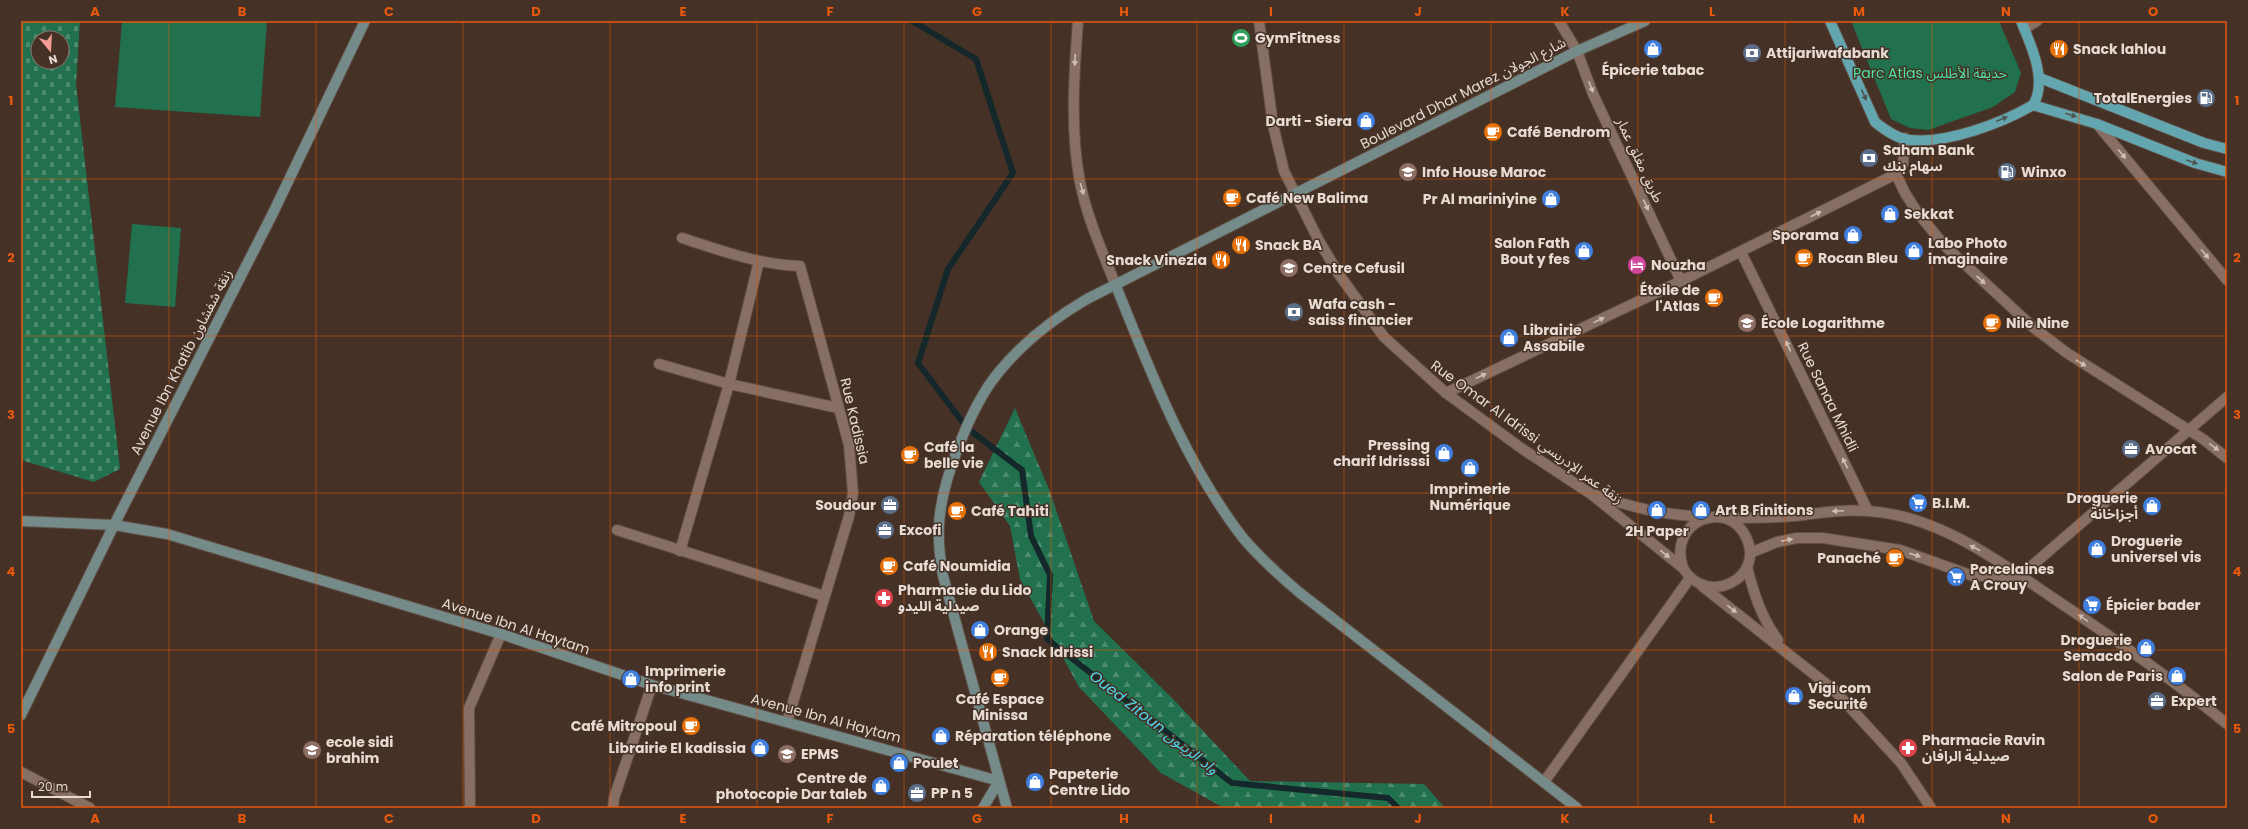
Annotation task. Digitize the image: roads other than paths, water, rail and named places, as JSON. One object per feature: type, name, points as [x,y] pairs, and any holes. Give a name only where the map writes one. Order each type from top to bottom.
[{"type":"main road","points":[[1830,21],[1876,122],[1890,133],[1910,140],[1946,138],[1997,121],[2033,105],[2039,96],[2040,78],[2022,25]]},
{"type":"main road","points":[[2040,78],[2204,143],[2227,150]]},
{"type":"main road","points":[[2033,105],[2097,124],[2194,163],[2227,172]]},
{"type":"street","name":"Avenue Ibn Khatib زنقة شفشاون","points":[[21,715],[114,525],[272,215],[365,21]]},
{"type":"street","points":[[1078,21],[1074,128],[1080,183],[1096,235],[1154,380],[1190,454],[1219,506],[1244,539],[1270,566],[1300,593],[1577,808]]},
{"type":"street","name":"Rue Omar Al Idrissi زنقة عمر الإدريسي","points":[[1259,21],[1278,149],[1284,171],[1318,239],[1360,306],[1384,337],[1446,393],[1521,448],[1591,494],[1683,568]]},
{"type":"street","name":"طريق مغلق عمار","points":[[1559,21],[1577,51],[1594,94],[1681,281]]},
{"type":"street","name":"Boulevard Dhar Marez شارع الجولان","points":[[1007,808],[943,576],[939,549],[939,524],[945,488],[965,431],[997,374],[1032,338],[1057,317],[1577,51],[1645,21]]},
{"type":"street","points":[[2022,25],[2037,21]]},
{"type":"street","points":[[2097,124],[2227,280]]},
{"type":"street","points":[[1446,393],[1741,252],[1896,174],[1903,164],[1905,138]]},
{"type":"street","points":[[1896,174],[1904,193],[1917,212],[1944,245],[2034,328],[2066,353],[2188,430],[2227,458]]},
{"type":"street","name":"Rue Kadissia","points":[[682,238],[759,261],[781,266],[800,266],[849,445],[853,493],[849,516],[787,722]]},
{"type":"street","name":"Rue Sanaa Mhidli","points":[[1741,252],[1868,511]]},
{"type":"street","points":[[680,551],[729,384],[759,261]]},
{"type":"street","points":[[659,364],[729,384],[838,408]]},
{"type":"street","points":[[1750,553],[1777,542],[1797,538],[1823,538],[1900,550],[1973,576],[2020,576],[2227,397]]},
{"type":"street","points":[[1591,494],[1637,509],[1671,516],[1758,518],[1836,511],[1868,511],[1920,523],[1948,533],[2020,576],[2126,646],[2182,687],[2227,724]]},
{"type":"street","points":[[1701,585],[1722,587],[1741,576],[1747,567],[1750,553],[1746,536],[1742,529],[1735,523],[1714,517],[1699,521],[1690,527],[1683,536],[1680,546],[1680,557],[1683,568],[1690,578],[1786,651],[1834,690],[1901,763],[1932,808]]},
{"type":"street","name":"Avenue Ibn Al Haytam","points":[[21,521],[114,525],[167,534],[501,634],[652,684],[999,781]]},
{"type":"street","points":[[617,530],[824,596]]},
{"type":"street","points":[[1747,567],[1759,608],[1766,624],[1786,651]]},
{"type":"street","points":[[1544,782],[1690,578]]},
{"type":"street","points":[[470,808],[469,708],[501,634]]},
{"type":"street","points":[[613,808],[614,798],[652,684]]},
{"type":"street","points":[[21,772],[90,808]]},
{"type":"street","points":[[983,808],[999,781]]},
{"type":"waterway","name":"Oued Zitoun واد الزيتون","points":[[912,21],[976,59],[1013,173],[948,269],[918,363],[967,428],[1022,470],[1031,536],[1050,575],[1047,639],[1232,783],[1388,798],[1398,808]]},
{"type":"place","name":"GymFitness","points":[[1241,38]]},
{"type":"place","name":"Épicerie tabac","points":[[1653,49]]},
{"type":"place","name":"Snack lahlou","points":[[2059,49]]},
{"type":"place","name":"Attijariwafabank","points":[[1752,53]]},
{"type":"place","name":"TotalEnergies","points":[[2206,98]]},
{"type":"place","name":"Darti - Siera","points":[[1366,121]]},
{"type":"place","name":"Café Bendrom","points":[[1493,132]]},
{"type":"place","name":"Saham Bank سهام بنك","points":[[1869,158]]},
{"type":"place","name":"Info House Maroc","points":[[1408,172]]},
{"type":"place","name":"Winxo","points":[[2007,172]]},
{"type":"place","name":"Café New Balima","points":[[1232,198]]},
{"type":"place","name":"Pr Al mariniyine","points":[[1551,199]]},
{"type":"place","name":"Sekkat","points":[[1890,214]]},
{"type":"place","name":"Sporama","points":[[1853,235]]},
{"type":"place","name":"Snack BA","points":[[1241,245]]},
{"type":"place","name":"Salon Fath Bout y fes","points":[[1584,251]]},
{"type":"place","name":"Labo Photo imaginaire","points":[[1914,251]]},
{"type":"place","name":"Rocan Bleu","points":[[1804,258]]},
{"type":"place","name":"Snack Vinezia","points":[[1221,260]]},
{"type":"place","name":"Nouzha","points":[[1637,265]]},
{"type":"place","name":"Centre Cefusil","points":[[1289,268]]},
{"type":"place","name":"Étoile de l'Atlas","points":[[1714,298]]},
{"type":"place","name":"Wafa cash - saiss financier","points":[[1294,312]]},
{"type":"place","name":"École Logarithme","points":[[1747,323]]},
{"type":"place","name":"Nile Nine","points":[[1992,323]]},
{"type":"place","name":"Librairie Assabile","points":[[1509,338]]},
{"type":"place","name":"Avocat","points":[[2131,449]]},
{"type":"place","name":"Pressing charif Idrisssi","points":[[1444,453]]},
{"type":"place","name":"Café la belle vie","points":[[910,455]]},
{"type":"place","name":"Imprimerie Numérique","points":[[1470,468]]},
{"type":"place","name":"B.I.M.","points":[[1918,503]]},
{"type":"place","name":"Soudour","points":[[890,505]]},
{"type":"place","name":"Droguerie أجزاخانة","points":[[2152,506]]},
{"type":"place","name":"2H Paper","points":[[1657,510]]},
{"type":"place","name":"Art B Finitions","points":[[1701,510]]},
{"type":"place","name":"Café Tahiti","points":[[957,511]]},
{"type":"place","name":"Excofi","points":[[885,530]]},
{"type":"place","name":"Droguerie universel vis","points":[[2097,549]]},
{"type":"place","name":"Panaché","points":[[1895,558]]},
{"type":"place","name":"Café Noumidia","points":[[889,566]]},
{"type":"place","name":"Porcelaines A Crouy","points":[[1956,577]]},
{"type":"place","name":"Pharmacie du Lido صيدلية الليدو","points":[[884,598]]},
{"type":"place","name":"Épicier bader","points":[[2092,605]]},
{"type":"place","name":"Orange","points":[[980,630]]},
{"type":"place","name":"Droguerie Semacdo","points":[[2146,648]]},
{"type":"place","name":"Snack Idrissi","points":[[988,652]]},
{"type":"place","name":"Salon de Paris","points":[[2177,676]]},
{"type":"place","name":"Café Espace Minissa","points":[[1000,678]]},
{"type":"place","name":"Imprimerie info print","points":[[631,679]]},
{"type":"place","name":"Vigi com Securité","points":[[1794,696]]},
{"type":"place","name":"Expert","points":[[2157,701]]},
{"type":"place","name":"Café Mitropoul","points":[[691,726]]},
{"type":"place","name":"Réparation téléphone","points":[[941,736]]},
{"type":"place","name":"Librairie El kadissia","points":[[760,748]]},
{"type":"place","name":"Pharmacie Ravin صيدلية الرافان","points":[[1908,748]]},
{"type":"place","name":"ecole sidi brahim","points":[[312,750]]},
{"type":"place","name":"EPMS","points":[[787,754]]},
{"type":"place","name":"Poulet","points":[[899,763]]},
{"type":"place","name":"Papeterie Centre Lido","points":[[1035,782]]},
{"type":"place","name":"Centre de photocopie Dar taleb","points":[[881,786]]},
{"type":"place","name":"PP n 5","points":[[917,793]]},
{"type":"park label","name":"Parc Atlas حديقة الأطلس","points":[[1930,73]]}]
